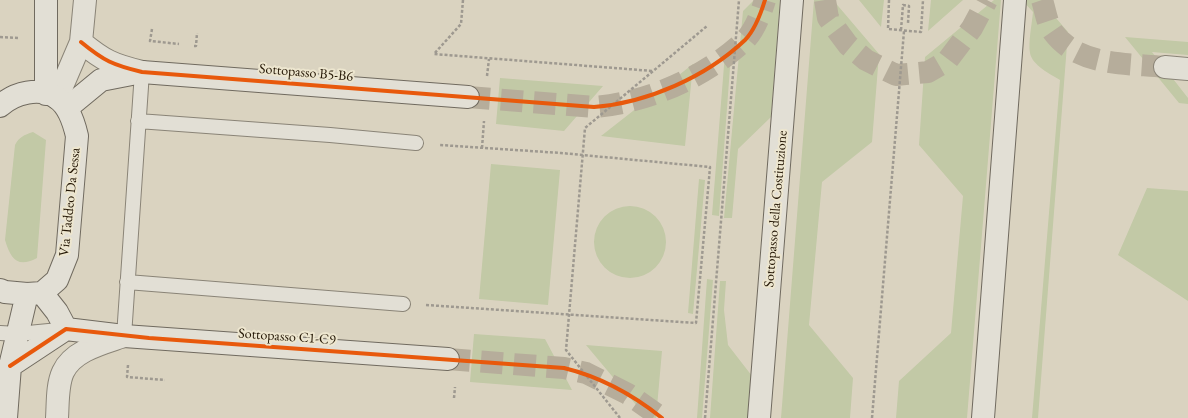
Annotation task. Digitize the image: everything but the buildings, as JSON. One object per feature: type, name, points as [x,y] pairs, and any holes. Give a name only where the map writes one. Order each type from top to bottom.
[{"type":"street","name":"Via Taddeo Da Sessa","points":[[34,293],[57,280],[67,255],[77,136],[74,124],[57,100],[46,0]]},
{"type":"street","points":[[57,100],[81,42],[85,0]]},
{"type":"street","name":"Sottopasso della Costituzione","points":[[759,418],[792,0]]},
{"type":"street","points":[[984,418],[1015,0]]},
{"type":"street","points":[[81,42],[114,65],[142,72]]},
{"type":"street","points":[[1166,67],[1188,70]]},
{"type":"street","points":[[0,106],[8,99],[24,93],[57,100],[101,80],[142,72]]},
{"type":"street","name":"Sottopasso B5-B6","points":[[142,72],[468,97]]},
{"type":"street","points":[[0,290],[5,292],[34,293],[57,312],[66,329],[10,366]]},
{"type":"street","points":[[6,418],[10,366],[9,334],[34,293]]},
{"type":"street","name":"Sottopasso C1-C9","points":[[66,329],[124,336],[448,359]]},
{"type":"street","points":[[57,418],[60,386],[63,372],[68,364],[76,356],[124,336]]},
{"type":"lane","points":[[124,336],[142,72]]},
{"type":"lane","points":[[138,121],[416,143]]},
{"type":"lane","points":[[127,282],[403,304]]},
{"type":"lane","points":[[9,334],[66,329]]},
{"type":"path","points":[[463,0],[461,24],[434,54],[653,72]]},
{"type":"path","points":[[705,418],[739,0]]},
{"type":"path","points":[[889,0],[888,29],[921,32],[924,0]]},
{"type":"path","points":[[872,418],[903,30],[903,5],[909,6],[908,22]]},
{"type":"path","points":[[620,418],[566,350],[585,128],[707,26]]},
{"type":"path","points":[[152,28],[150,41],[173,43]]},
{"type":"path","points":[[190,45],[196,46],[197,33]]},
{"type":"path","points":[[0,37],[19,38]]},
{"type":"path","points":[[403,304],[570,314],[696,324],[710,167],[583,155],[416,143]]},
{"type":"path","points":[[128,365],[127,377],[165,380]]},
{"type":"green space","points":[[754,0],[780,0],[771,117],[738,149],[732,218],[724,218],[743,11]]},
{"type":"green space","points":[[814,0],[833,0],[879,54],[872,142],[822,182],[809,325],[853,378],[850,418],[781,418]]},
{"type":"green space","points":[[859,0],[884,0],[881,27]]},
{"type":"green space","points":[[931,0],[963,0],[928,31]]},
{"type":"green space","points":[[994,0],[1001,0],[967,418],[896,418],[899,381],[951,333],[963,196],[919,145],[925,57]]},
{"type":"green space","points":[[1022,0],[1045,0],[1044,4],[1068,32],[1038,418],[1032,418],[1060,80],[1042,69],[1031,57],[1029,44],[1033,12]]},
{"type":"green space","points":[[1125,37],[1188,42],[1188,55],[1152,52],[1188,98],[1188,104],[1179,103]]},
{"type":"green space","points":[[725,53],[731,54],[719,216],[712,215]]},
{"type":"green space","points":[[693,64],[685,146],[601,136]]},
{"type":"green space","points":[[500,78],[603,86],[564,131],[496,124]]},
{"type":"green space","points":[[33,132],[46,140],[37,258],[30,261],[20,262],[10,253],[5,240],[15,145],[22,137]]},
{"type":"green space","points":[[491,164],[560,170],[548,305],[479,299]]},
{"type":"green space","points":[[699,179],[705,180],[693,314],[688,313]]},
{"type":"green space","points":[[1147,188],[1188,191],[1188,301],[1118,255]]},
{"type":"green space","points":[[623,206],[637,206],[656,216],[666,235],[666,249],[656,268],[637,278],[623,278],[604,268],[594,249],[594,235],[604,216]]},
{"type":"green space","points":[[707,279],[713,280],[702,418],[697,418]]},
{"type":"green space","points":[[720,281],[726,281],[724,310],[728,345],[752,376],[748,418],[710,418]]},
{"type":"green space","points":[[474,334],[545,339],[572,390],[470,382]]},
{"type":"green space","points":[[586,345],[662,351],[656,418],[647,418]]},
{"type":"tunnel","points":[[468,97],[594,107],[634,100],[655,94],[675,86],[712,66],[745,40],[755,26],[765,0]]},
{"type":"tunnel","points":[[825,0],[828,18],[848,45],[866,60],[896,75],[928,72],[947,61],[972,28],[987,0]]},
{"type":"tunnel","points":[[1042,0],[1051,29],[1064,43],[1076,52],[1104,61],[1165,67]]},
{"type":"tunnel","points":[[448,359],[564,368],[586,373],[628,394],[662,418]]},
{"type":"cycle path","points":[[81,42],[109,62],[142,72],[594,107],[634,100],[655,94],[675,86],[712,66],[749,36],[762,10],[765,0]]},
{"type":"cycle path","points":[[10,366],[66,329],[149,338],[564,368],[591,376],[616,387],[651,409],[662,418]]}]
